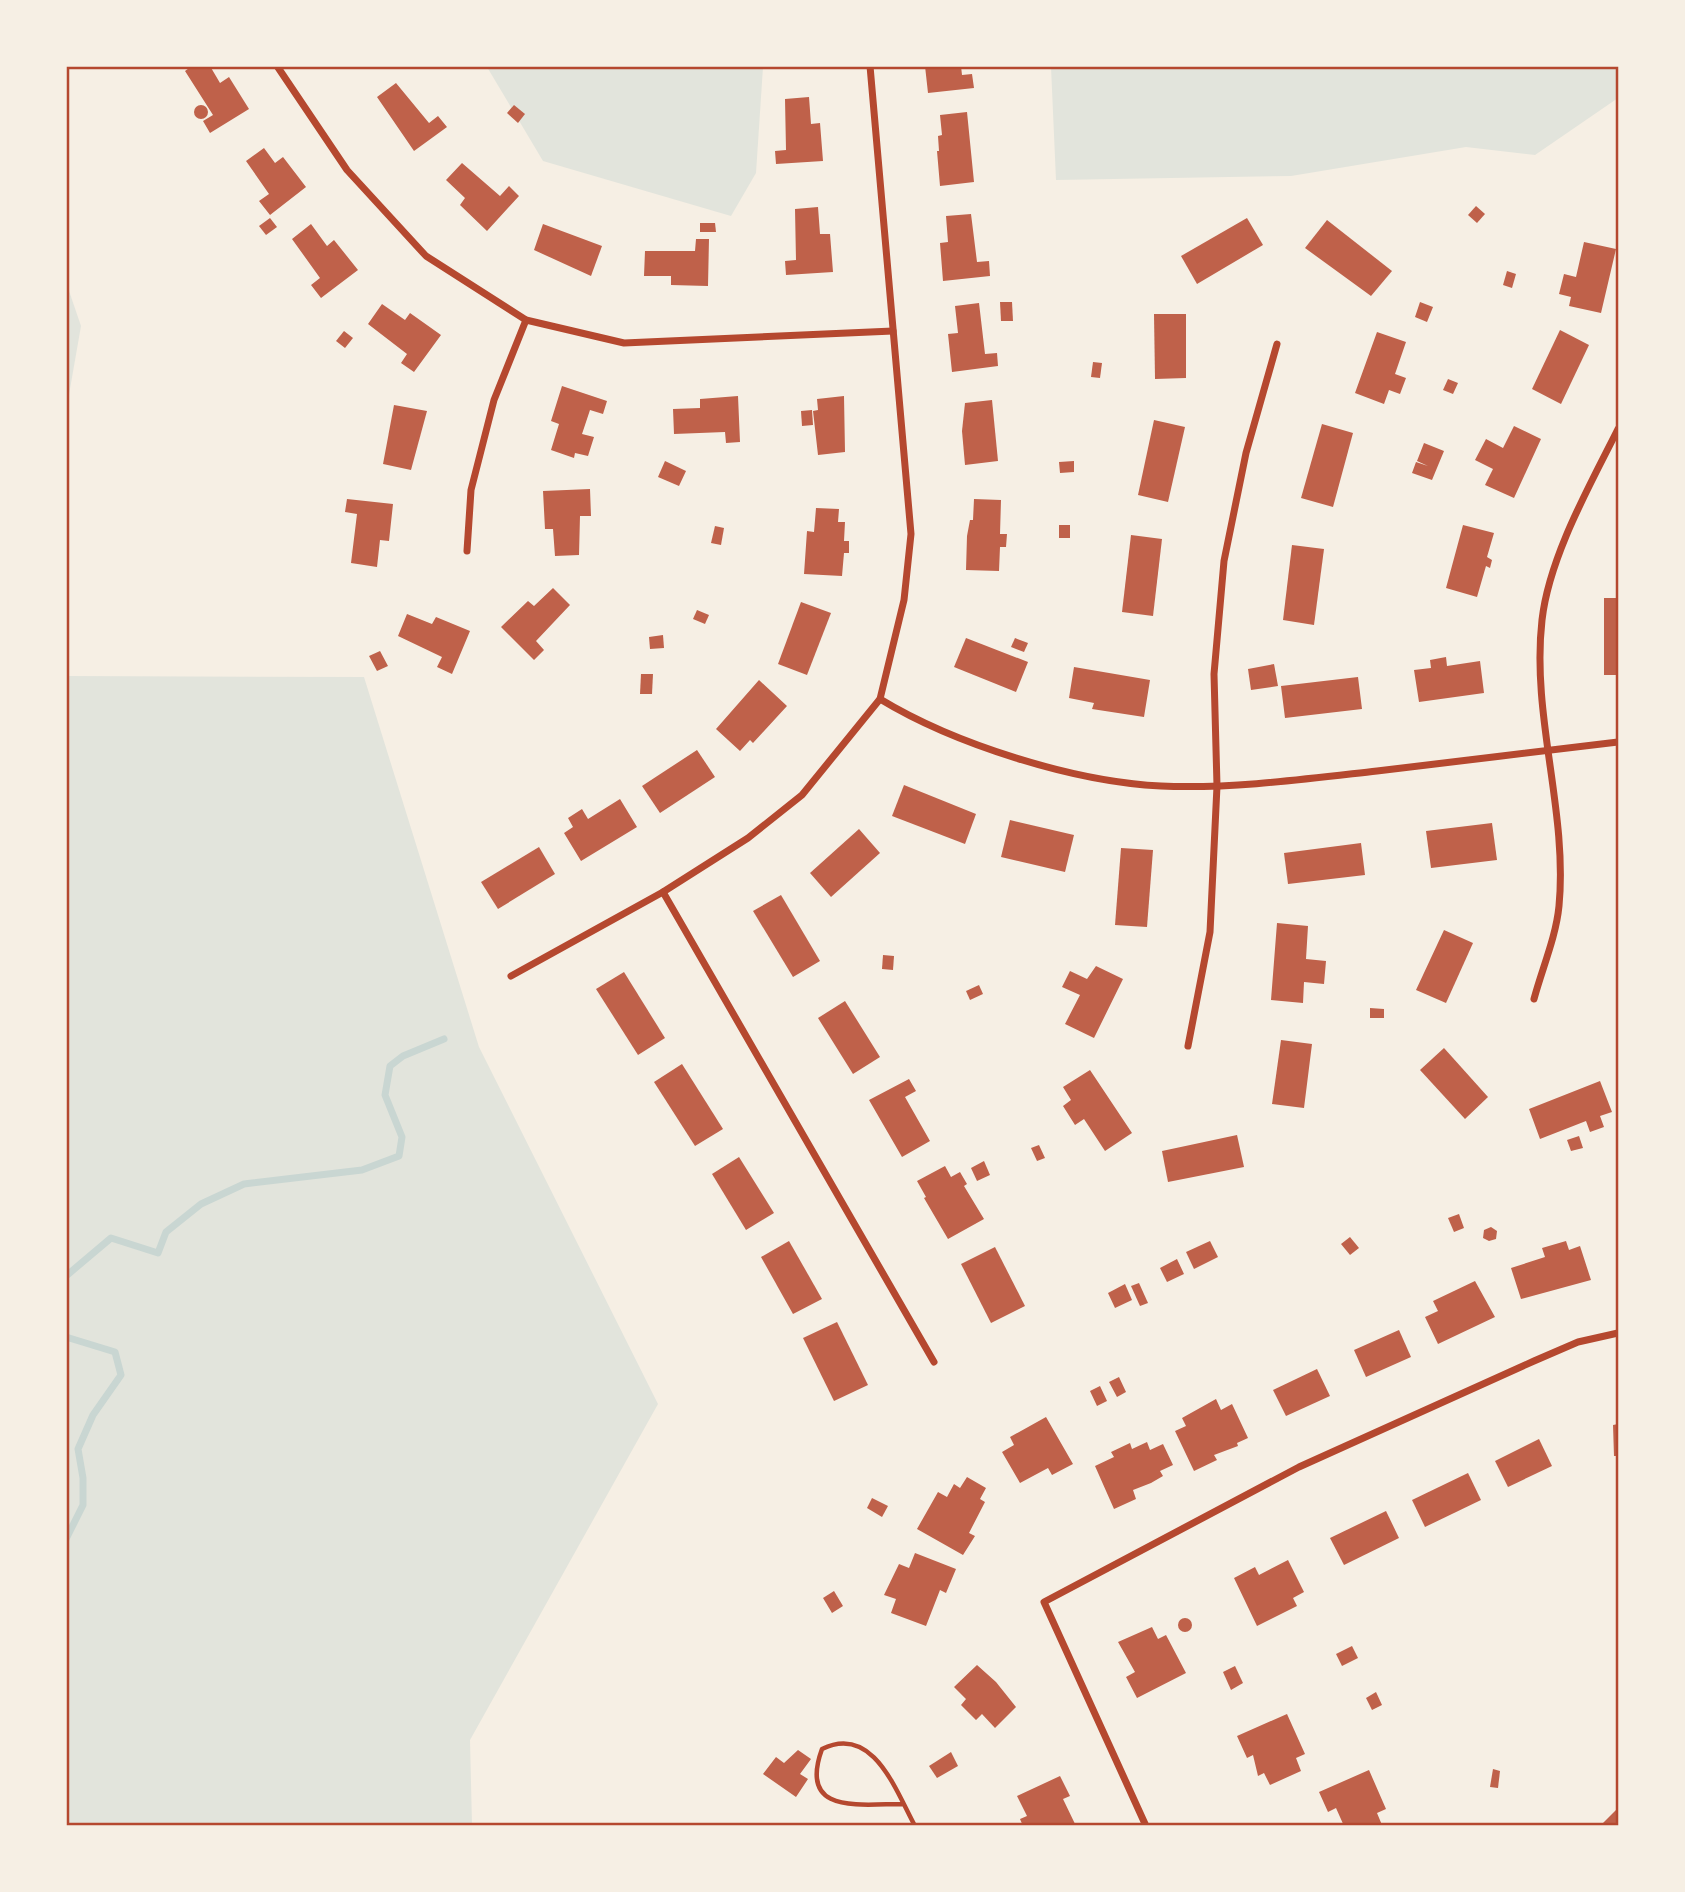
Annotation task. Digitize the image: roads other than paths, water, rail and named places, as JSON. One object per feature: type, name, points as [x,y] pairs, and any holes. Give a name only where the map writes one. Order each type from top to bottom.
[{"type":"street","points":[[277,66],[347,170],[426,256],[526,320],[624,343],[893,331]]},
{"type":"street","points":[[512,976],[663,892],[748,838],[802,795],[880,699],[904,600],[911,534],[870,66]]},
{"type":"street","points":[[467,551],[471,490],[494,400],[526,320]]},
{"type":"street","points":[[1188,1046],[1210,932],[1217,786],[1214,674],[1224,561],[1246,453],[1277,344]]},
{"type":"street","points":[[1534,999],[1559,908],[1559,839],[1542,698],[1542,620],[1562,546],[1619,429]]},
{"type":"street","points":[[880,699],[909,717],[1049,769],[1158,786],[1217,786],[1334,776],[1619,742]]},
{"type":"street","points":[[663,892],[934,1362]]},
{"type":"street","points":[[1146,1825],[1044,1602],[1299,1467],[1578,1342],[1619,1333]]},
{"type":"lane","points":[[903,1804],[836,1804],[818,1789],[814,1772],[822,1749],[839,1741],[861,1745],[881,1765],[915,1825]]},
{"type":"waterway","points":[[66,1276],[111,1238],[158,1253],[166,1232],[201,1204],[244,1184],[362,1170],[399,1156],[402,1137],[385,1095],[390,1066],[403,1056],[444,1039]]},
{"type":"waterway","points":[[66,1337],[115,1352],[121,1375],[93,1415],[78,1449],[83,1478],[83,1505],[66,1539]]}]
